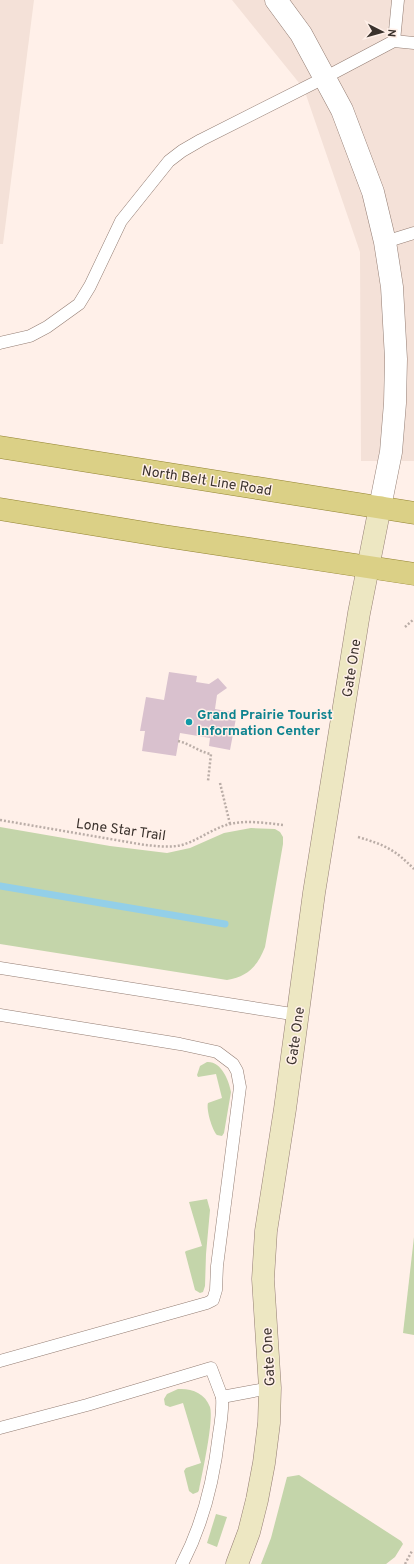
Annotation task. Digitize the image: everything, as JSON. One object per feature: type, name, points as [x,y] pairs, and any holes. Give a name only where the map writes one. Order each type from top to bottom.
[{"type":"main road","name":"North Belt Line Road","points":[[0,447],[414,513]]},
{"type":"main road","points":[[0,509],[414,574]]},
{"type":"street","points":[[276,0],[300,34],[342,110],[373,192],[385,242],[392,286],[396,358],[395,403],[391,452],[380,507]]},
{"type":"street","name":"Gate One","points":[[237,1564],[249,1532],[264,1464],[270,1423],[270,1388],[263,1279],[266,1231],[298,1015],[314,893],[359,612],[380,507]]},
{"type":"lane","points":[[394,41],[398,0]]},
{"type":"lane","points":[[0,343],[30,336],[64,316],[78,304],[90,286],[121,221],[169,161],[182,151],[394,41],[414,43]]},
{"type":"lane","points":[[385,242],[414,233]]},
{"type":"lane","points":[[0,968],[298,1015]]},
{"type":"lane","points":[[0,1015],[180,1044],[217,1052],[233,1064],[237,1071],[240,1087],[217,1266],[216,1290],[213,1300],[161,1317],[0,1361]]},
{"type":"lane","points":[[0,1428],[87,1405],[211,1368],[222,1397],[222,1414],[212,1479],[192,1544],[182,1564]]},
{"type":"lane","points":[[222,1397],[270,1388]]},
{"type":"path","points":[[405,627],[414,619]]},
{"type":"path","points":[[178,741],[189,744],[202,752],[211,754],[208,781]]},
{"type":"path","points":[[220,783],[230,824]]},
{"type":"path","name":"Lone Star Trail","points":[[0,820],[145,845],[166,847],[181,845],[230,824],[259,822],[283,825]]},
{"type":"path","points":[[358,837],[379,843],[395,851],[414,869]]},
{"type":"path","points":[[405,1564],[412,1551]]},
{"type":"shaded area","points":[[0,0],[34,0],[3,244],[0,244]]},
{"type":"shaded area","points":[[232,0],[414,0],[414,461],[361,461],[360,252],[304,89]]},
{"type":"green space","points":[[0,827],[110,846],[167,853],[190,848],[224,833],[251,828],[275,829],[280,832],[283,837],[283,844],[265,947],[262,954],[251,970],[241,976],[227,980],[0,944]]},
{"type":"green space","points":[[207,1062],[216,1065],[224,1072],[231,1092],[224,1133],[222,1136],[217,1135],[215,1132],[211,1124],[208,1110],[208,1103],[222,1098],[216,1074],[198,1077],[197,1075],[200,1066]]},
{"type":"green space","points":[[207,1199],[210,1210],[205,1286],[203,1292],[200,1293],[195,1290],[185,1252],[202,1246],[189,1202]]},
{"type":"green space","points":[[414,1237],[414,1335],[403,1333]]},
{"type":"green space","points":[[178,1389],[188,1389],[197,1392],[205,1398],[210,1407],[211,1414],[207,1448],[199,1490],[193,1494],[189,1491],[184,1471],[186,1468],[201,1463],[183,1403],[170,1407],[165,1405],[164,1399],[167,1394]]},
{"type":"green space","points":[[299,1475],[401,1541],[403,1544],[395,1557],[386,1564],[261,1564],[271,1538],[287,1477]]},
{"type":"green space","points":[[216,1514],[227,1517],[217,1547],[207,1543]]},
{"type":"building","name":"Grand Prairie Tourist Information Center","points":[[169,672],[197,676],[196,682],[209,684],[218,678],[227,688],[217,695],[215,709],[237,713],[230,750],[209,746],[210,738],[180,733],[176,756],[142,751],[145,731],[140,731],[146,697],[164,700]]},
{"type":"waterway","points":[[0,886],[225,924]]},
{"type":"place","name":"Grand Prairie Tourist Information Center","points":[[189,722]]}]
